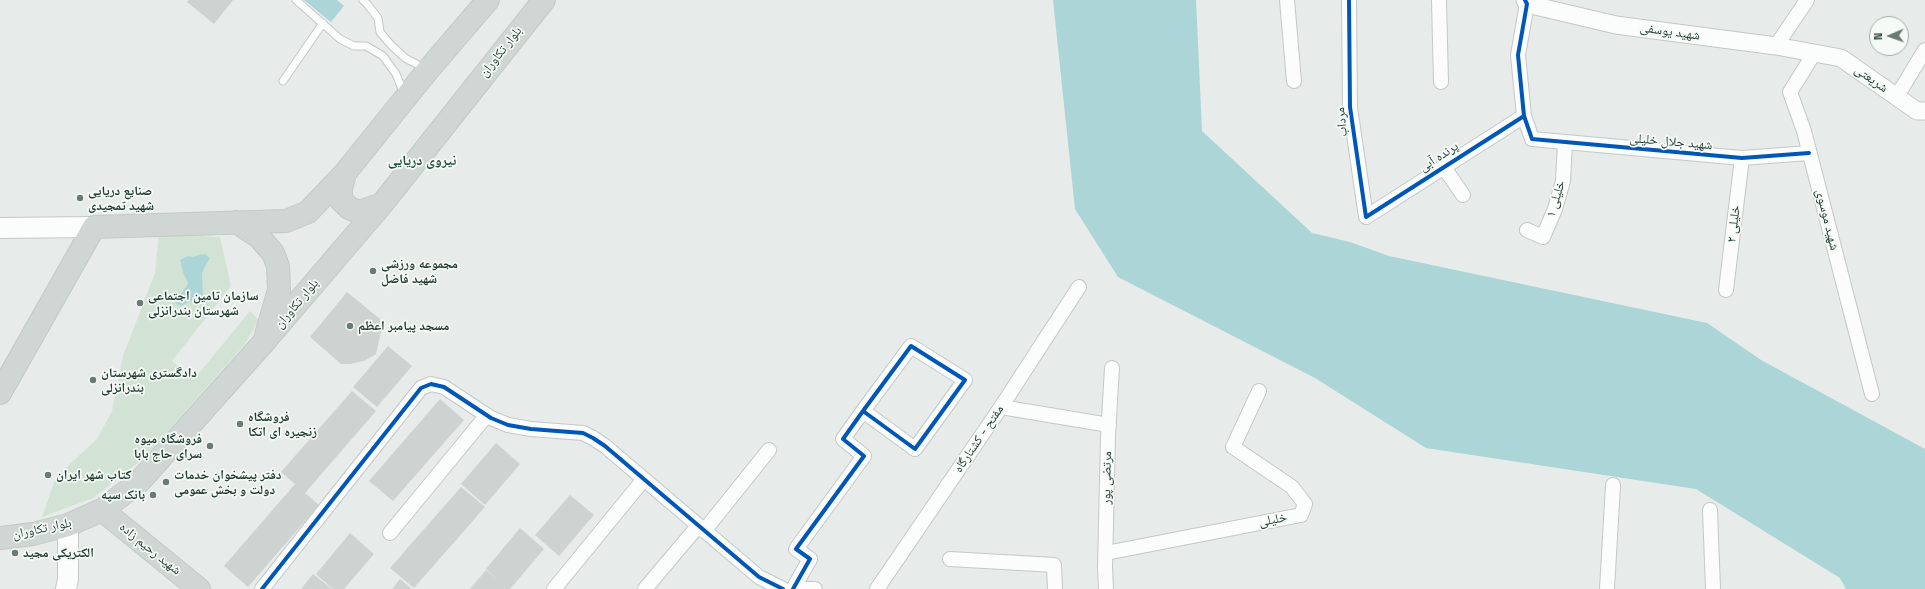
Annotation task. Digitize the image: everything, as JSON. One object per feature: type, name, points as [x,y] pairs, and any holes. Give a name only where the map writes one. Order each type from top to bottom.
[{"type":"main road","points":[[0,228],[94,227],[286,221],[308,212],[345,173],[428,70],[488,0]]},
{"type":"main road","name":"بلوار تکاوران","points":[[0,538],[33,534],[68,525],[102,510],[138,482],[264,342],[382,204],[544,0]]},
{"type":"main road","points":[[345,173],[341,189],[341,200],[349,208],[359,212],[382,204]]},
{"type":"main road","points":[[236,222],[259,237],[273,253],[278,266],[279,290],[264,342]]},
{"type":"main road","points":[[0,393],[94,227]]},
{"type":"main road","name":"شهید رحیم زاده","points":[[102,510],[199,589]]},
{"type":"main road","points":[[66,589],[68,579],[68,525]]},
{"type":"street","points":[[1287,0],[1294,80]]},
{"type":"street","name":"مرداب","points":[[1349,0],[1350,107],[1366,217]]},
{"type":"street","points":[[1439,0],[1442,82]]},
{"type":"street","points":[[1776,46],[1806,0]]},
{"type":"street","points":[[1524,116],[1518,55],[1526,2]]},
{"type":"street","name":"شهید یوسفی","points":[[1526,2],[1616,25],[1815,52]]},
{"type":"street","points":[[1896,96],[1925,50]]},
{"type":"street","name":"شریعتی","points":[[1815,52],[1841,58],[1917,111],[1925,111]]},
{"type":"street","name":"شهید موسوی","points":[[1815,52],[1790,92],[1809,153],[1872,394]]},
{"type":"street","name":"پرنده آبی","points":[[1366,217],[1524,116]]},
{"type":"street","name":"شهید جلال خلیلی","points":[[1524,116],[1532,139],[1742,158],[1809,153]]},
{"type":"street","name":"خلیلی ۱","points":[[1526,230],[1543,237],[1555,210],[1563,181],[1565,142]]},
{"type":"street","name":"خلیلی ۲","points":[[1726,290],[1742,158]]},
{"type":"street","points":[[1444,166],[1463,195]]},
{"type":"street","name":"مفتح - کشتارگاه","points":[[878,589],[1001,407],[1079,287]]},
{"type":"street","points":[[793,589],[810,559],[796,549],[864,456],[843,439],[863,411],[911,346],[965,380],[915,449],[863,411]]},
{"type":"street","name":"مرتضی پور","points":[[1106,589],[1109,425],[1112,368]]},
{"type":"street","points":[[262,589],[421,388],[432,384],[444,387],[487,415],[508,425],[531,429],[583,433],[605,446],[759,576],[783,589]]},
{"type":"street","name":"خلیلی","points":[[1106,553],[1300,515],[1305,504],[1292,487],[1233,447],[1259,391]]},
{"type":"street","points":[[1001,407],[1109,425]]},
{"type":"street","points":[[390,533],[487,415]]},
{"type":"street","points":[[645,589],[769,450]]},
{"type":"street","points":[[554,589],[644,479]]},
{"type":"street","points":[[1607,589],[1613,486]]},
{"type":"street","points":[[1710,510],[1713,589]]},
{"type":"street","points":[[950,559],[1054,565],[1055,589]]},
{"type":"street","points":[[801,589],[814,589]]},
{"type":"lane","points":[[296,0],[340,39],[354,46],[366,46],[383,56],[396,74],[406,98]]},
{"type":"lane","points":[[363,0],[368,4],[378,18],[380,32],[391,45],[405,58],[428,70]]},
{"type":"lane","points":[[283,81],[323,23]]},
{"type":"green space","points":[[159,233],[220,237],[231,286],[172,361],[195,378],[250,311],[259,320],[245,344],[143,459],[93,498],[42,517],[56,477],[97,439],[112,411],[123,356],[155,273]]},
{"type":"water","points":[[304,0],[337,0],[344,6],[331,22]]},
{"type":"water","points":[[1053,0],[1196,0],[1202,131],[1312,233],[1350,242],[1389,256],[1707,323],[1761,360],[1925,449],[1925,589],[1846,589],[1840,578],[1696,489],[1426,448],[1315,378],[1118,277],[1075,209]]},
{"type":"water","points":[[205,254],[210,258],[202,272],[203,296],[180,306],[175,302],[188,283],[180,260],[188,256],[192,257]]},
{"type":"building","points":[[189,0],[233,0],[214,24],[187,2]]},
{"type":"building","name":"مسجد پیامبر اعظم","points":[[347,292],[380,319],[381,332],[376,354],[364,361],[341,364],[310,337]]},
{"type":"building","points":[[388,346],[412,366],[377,407],[353,387]]},
{"type":"building","points":[[352,391],[376,411],[305,493],[319,505],[248,587],[224,566],[295,484],[281,472]]},
{"type":"building","points":[[440,399],[464,420],[393,501],[369,481]]},
{"type":"building","points":[[496,443],[520,464],[485,505],[461,484]]},
{"type":"building","points":[[461,487],[485,507],[414,588],[390,568]]},
{"type":"building","points":[[570,495],[594,515],[559,556],[535,535]]},
{"type":"building","points":[[520,528],[544,549],[510,589],[470,589],[486,570],[499,581],[486,569]]},
{"type":"building","points":[[350,533],[374,554],[344,589],[333,589],[316,574]]},
{"type":"building","points":[[313,574],[332,589],[301,589]]},
{"type":"building","points":[[400,579],[412,589],[392,589]]},
{"type":"cycle path","points":[[1349,0],[1350,107],[1366,217],[1524,116]]},
{"type":"cycle path","points":[[1525,0],[1527,4],[1518,55],[1524,116],[1532,139],[1742,158],[1809,153]]},
{"type":"cycle path","points":[[793,589],[810,559],[796,549],[864,456],[843,439],[863,411],[911,346],[965,380],[915,449],[863,411]]},
{"type":"cycle path","points":[[262,589],[421,388],[431,384],[444,387],[491,418],[508,425],[531,429],[583,433],[593,438],[605,446],[759,577],[783,589]]},
{"type":"place","name":"صنایع دریایی شهید تمجیدی","points":[[80,198]]},
{"type":"place","name":"مجموعه ورزشی شهید فاضل","points":[[373,271]]},
{"type":"place","name":"سازمان تامین اجتماعی شهرستان بندرانزلی","points":[[140,303]]},
{"type":"place","name":"مسجد پیامبر اعظم","points":[[350,326]]},
{"type":"place","name":"دادگستری شهرستان بندرانزلی","points":[[93,380]]},
{"type":"place","name":"فروشگاه زنجیره ای اتکا","points":[[240,424]]},
{"type":"place","name":"فروشگاه میوه سرای حاج بابا","points":[[210,446]]},
{"type":"place","name":"کتاب شهر ایران","points":[[48,475]]},
{"type":"place","name":"دفتر پیشخوان خدمات دولت و بخش عمومی","points":[[166,482]]},
{"type":"place","name":"بانک سپه","points":[[153,495]]},
{"type":"place","name":"الکتریکی مجید","points":[[15,553]]},
{"type":"district","name":"نیروی دریایی","points":[[422,161]]}]
